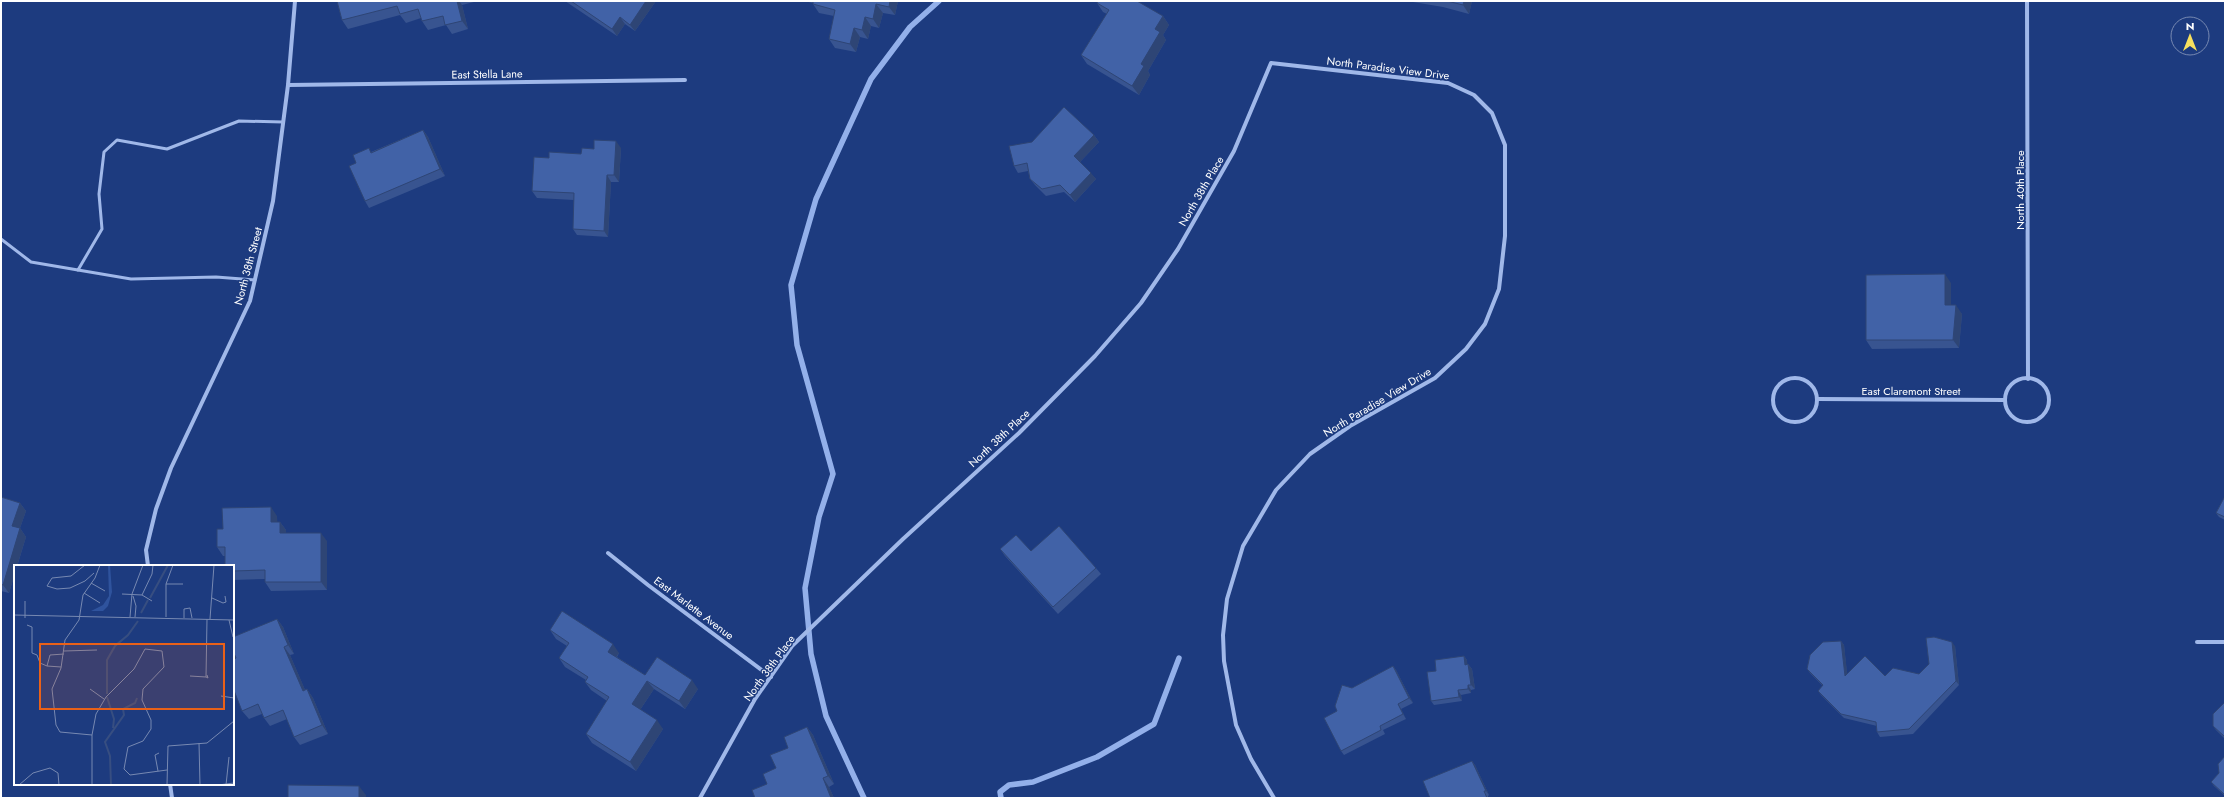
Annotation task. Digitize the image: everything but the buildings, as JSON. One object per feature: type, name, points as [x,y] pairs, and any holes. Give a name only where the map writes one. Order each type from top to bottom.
[{"type":"street","name":"North 38th Street","points":[[148,565],[146,550],[156,508],[171,468],[250,301],[273,201],[288,85],[295,1]]},
{"type":"street","name":"North 40th Place","points":[[2027,1],[2028,379]]},
{"type":"street","name":"North 38th Place","points":[[700,798],[755,699],[792,646],[903,539],[1019,433],[1095,356],[1141,303],[1178,249],[1234,151],[1271,63]]},
{"type":"street","name":"North Paradise View Drive","points":[[1271,63],[1448,83],[1474,95],[1492,114],[1505,145],[1506,188],[1505,236],[1499,289],[1485,324],[1466,349],[1435,378],[1410,394],[1350,426],[1310,454],[1276,490],[1243,546],[1227,599],[1223,636],[1224,661],[1236,725],[1254,765],[1274,798]]},
{"type":"street","name":"East Stella Lane","points":[[288,85],[685,80]]},
{"type":"street","points":[[1792,379],[1799,379],[1811,386],[1817,399],[1813,413],[1801,421],[1794,422],[1781,417],[1774,405],[1775,390],[1780,385],[1792,379]]},
{"type":"street","points":[[2028,379],[2041,384],[2049,396],[2049,404],[2042,416],[2029,422],[2015,419],[2010,414],[2006,400],[2010,387],[2021,380],[2028,379]]},
{"type":"street","name":"East Claremont Street","points":[[1817,399],[2006,400]]},
{"type":"street","name":"East Marlette Avenue","points":[[608,553],[648,585],[771,677]]},
{"type":"street","points":[[2197,642],[2225,642]]},
{"type":"street","points":[[170,785],[172,798]]},
{"type":"lane","points":[[78,270],[102,230],[99,194],[104,152],[117,140],[167,149],[239,121],[283,122]]},
{"type":"lane","points":[[1,239],[31,262],[131,279],[216,277],[255,280]]},
{"type":"waterway","points":[[864,798],[826,716],[811,654],[805,588],[819,517],[833,474],[797,345],[791,285],[816,199],[871,79],[910,27],[939,1]]},
{"type":"waterway","points":[[1001,798],[1000,792],[1009,785],[1033,782],[1097,757],[1154,724],[1179,658]]}]
